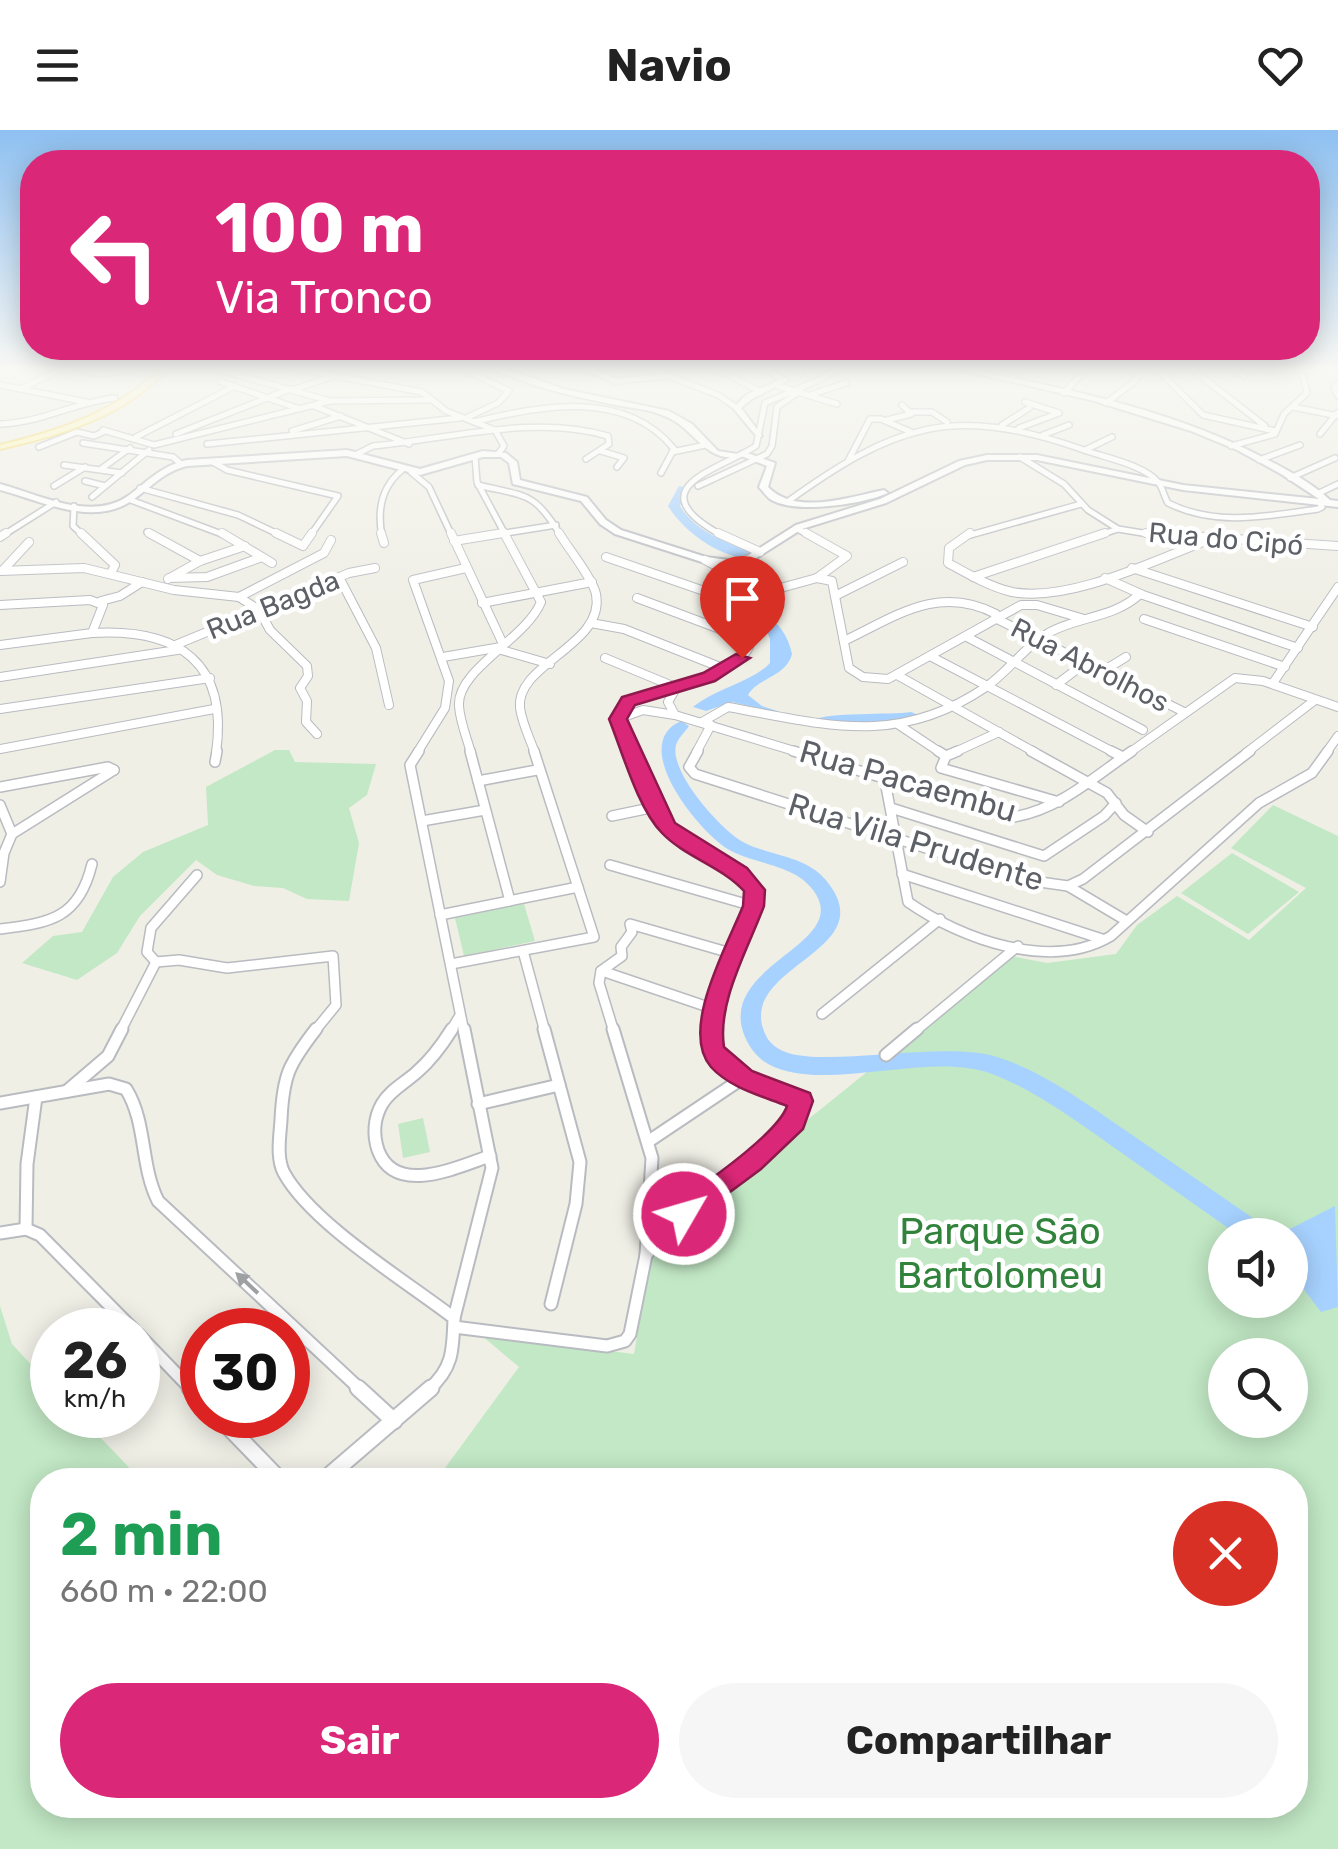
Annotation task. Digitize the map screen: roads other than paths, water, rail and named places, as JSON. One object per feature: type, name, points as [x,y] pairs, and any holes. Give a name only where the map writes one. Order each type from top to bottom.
[{"type":"main road","points":[[706,446],[718,455],[760,458],[772,468],[764,490],[787,502],[819,504],[893,494]]},
{"type":"main road","points":[[1231,446],[1326,501]]},
{"type":"main road","points":[[0,487],[74,506],[107,508],[128,499],[166,468],[182,464],[357,454],[407,471],[428,472],[475,456],[498,454],[514,462],[514,479],[520,485],[578,496],[611,528],[704,560],[747,560],[796,528],[862,510],[968,461],[1020,457],[1055,460],[1160,484],[1326,501]]},
{"type":"street","points":[[104,446],[173,457],[182,464]]},
{"type":"street","points":[[101,469],[132,446]]},
{"type":"street","points":[[92,497],[153,446]]},
{"type":"street","points":[[357,454],[373,446]]},
{"type":"street","points":[[498,454],[504,446]]},
{"type":"street","points":[[586,459],[605,446]]},
{"type":"street","points":[[669,446],[672,452]]},
{"type":"street","points":[[672,452],[705,446]]},
{"type":"street","points":[[756,446],[698,474],[687,503],[702,524],[760,552]]},
{"type":"street","points":[[698,486],[760,458],[772,446]]},
{"type":"street","points":[[848,460],[855,446]]},
{"type":"street","points":[[787,502],[848,460],[879,446]]},
{"type":"street","points":[[1074,446],[1160,484],[1163,499],[1174,507],[1209,516],[1318,509],[1338,484]]},
{"type":"street","points":[[1085,450],[1093,446]]},
{"type":"street","points":[[1258,460],[1297,446]]},
{"type":"street","points":[[601,451],[624,458],[617,468]]},
{"type":"street","points":[[661,473],[672,452]]},
{"type":"street","points":[[475,456],[478,485],[542,602],[538,614],[465,684],[458,703],[510,901]]},
{"type":"street","name":"Rua do Cipó","points":[[1020,457],[1064,484],[1082,504],[1118,529],[1208,540],[1338,546]]},
{"type":"street","points":[[1290,478],[1336,458]]},
{"type":"street","points":[[140,488],[238,515],[303,546],[338,494],[227,470],[212,462]]},
{"type":"street","points":[[64,465],[122,473]]},
{"type":"street","points":[[54,486],[86,467]]},
{"type":"street","points":[[384,544],[379,505],[392,478],[407,471],[426,481],[501,647]]},
{"type":"street","points":[[85,481],[105,486]]},
{"type":"street","points":[[451,964],[594,937],[519,705],[523,690],[591,623],[596,600],[592,582],[537,502],[478,485]]},
{"type":"street","points":[[128,499],[205,527],[272,563]]},
{"type":"street","points":[[0,537],[56,502]]},
{"type":"street","points":[[1082,504],[961,538],[946,558],[954,568],[972,577],[1013,592],[1037,594],[1105,578],[1208,540]]},
{"type":"street","points":[[74,506],[74,526],[115,566],[111,574]]},
{"type":"street","points":[[454,542],[556,525]]},
{"type":"street","points":[[606,557],[733,601],[818,578],[846,556],[796,528]]},
{"type":"street","points":[[972,577],[1118,529]]},
{"type":"street","points":[[147,532],[200,562]]},
{"type":"street","points":[[239,597],[327,551],[332,540]]},
{"type":"street","points":[[2,570],[29,542]]},
{"type":"street","points":[[158,586],[200,562],[245,546]]},
{"type":"street","points":[[169,578],[207,577],[262,557]]},
{"type":"street","points":[[646,1255],[662,1231],[752,1161],[794,1121],[801,1101],[744,1078],[721,1062],[712,1050],[714,1008],[753,906],[755,890],[750,882],[675,834],[655,807],[618,719],[628,701],[725,669],[746,654],[749,647],[734,620],[731,581],[722,569],[704,560]]},
{"type":"street","points":[[731,581],[747,560]]},
{"type":"street","points":[[834,596],[903,562]]},
{"type":"street","points":[[2,570],[75,567],[158,586],[239,597],[259,610],[270,630],[307,666],[308,676],[300,688],[307,701],[306,722],[317,734]]},
{"type":"street","name":"Rua Bagda","points":[[0,677],[134,658],[176,648],[259,610],[375,568]]},
{"type":"street","points":[[338,1468],[446,1375],[454,1355],[454,1322],[492,1175],[410,765],[445,708],[449,681],[444,657],[414,579],[466,568]]},
{"type":"street","points":[[1131,568],[1313,627]]},
{"type":"street","points":[[818,578],[832,581],[848,666],[856,674],[880,680],[897,676],[995,618],[1031,604],[1095,624]]},
{"type":"street","points":[[1105,578],[1140,594],[1298,648]]},
{"type":"street","points":[[340,579],[376,648],[389,705]]},
{"type":"street","points":[[0,605],[101,601],[120,596],[142,582]]},
{"type":"street","points":[[482,603],[592,582]]},
{"type":"street","points":[[1272,684],[1338,588]]},
{"type":"street","points":[[706,724],[728,707],[816,725],[899,724],[951,706],[1016,663],[1038,639],[1117,610],[1140,594]]},
{"type":"street","points":[[637,598],[745,639]]},
{"type":"street","name":"Rua Abrolhos","points":[[844,641],[939,598],[974,602],[992,610],[995,618],[1184,712]]},
{"type":"street","points":[[88,633],[102,609],[101,601]]},
{"type":"street","points":[[1144,619],[1285,666]]},
{"type":"street","points":[[591,623],[624,629],[725,669]]},
{"type":"street","points":[[0,642],[120,632],[176,648],[197,660],[215,688],[214,709],[221,720],[216,762]]},
{"type":"street","points":[[967,638],[1144,730]]},
{"type":"street","points":[[134,658],[154,641]]},
{"type":"street","points":[[444,657],[501,647],[550,664]]},
{"type":"street","points":[[930,656],[1123,757]]},
{"type":"street","points":[[1103,672],[1126,657]]},
{"type":"street","points":[[606,658],[676,687]]},
{"type":"street","points":[[1056,685],[1086,663]]},
{"type":"street","points":[[897,676],[1089,783],[1148,832]]},
{"type":"street","points":[[0,709],[210,678]]},
{"type":"street","name":"Rua Pacaembu","points":[[618,719],[643,710],[675,715],[1014,816],[1041,812],[1059,802],[1235,678],[1272,684],[1338,707]]},
{"type":"street","points":[[675,715],[668,702],[676,687]]},
{"type":"street","name":"Rua Vila Prudente","points":[[706,724],[689,768],[691,772],[895,841],[1026,880],[1068,886],[1083,880],[1148,832],[1315,700]]},
{"type":"street","points":[[0,749],[14,743],[180,719],[214,709]]},
{"type":"street","points":[[899,724],[946,756]]},
{"type":"street","points":[[999,732],[946,756],[941,768],[1059,802]]},
{"type":"street","points":[[902,874],[1108,940],[1125,920],[1259,804],[1312,773],[1338,736]]},
{"type":"street","points":[[0,788],[60,773],[108,767],[114,770],[12,834],[4,853],[0,882]]},
{"type":"street","points":[[478,781],[537,770]]},
{"type":"street","points":[[884,776],[908,902],[940,919],[1018,946],[1056,952],[1091,946],[1102,939]]},
{"type":"street","points":[[892,808],[1047,856],[1116,803]]},
{"type":"street","points":[[0,805],[12,834]]},
{"type":"street","points":[[612,816],[655,807]]},
{"type":"street","points":[[422,821],[485,810]]},
{"type":"street","points":[[0,929],[44,924],[70,910],[85,893],[92,864]]},
{"type":"street","points":[[610,865],[753,906]]},
{"type":"street","points":[[156,962],[147,952],[151,928],[197,875]]},
{"type":"street","points":[[1068,886],[1125,920]]},
{"type":"street","points":[[440,915],[578,887]]},
{"type":"street","points":[[822,1014],[940,919]]},
{"type":"street","points":[[156,962],[180,960],[227,968],[333,956],[336,1005],[296,1054],[283,1080],[279,1147],[282,1170],[309,1207],[454,1322],[617,1345],[625,1341],[632,1327],[646,1255],[652,1158],[599,983],[601,971],[622,956],[621,947],[632,932],[630,924],[734,954]]},
{"type":"street","points":[[886,1056],[1018,946]]},
{"type":"street","points":[[523,951],[581,1174],[551,1304]]},
{"type":"street","points":[[66,1092],[108,1056],[156,962]]},
{"type":"street","points":[[601,971],[714,1008]]},
{"type":"street","points":[[459,1016],[434,1055],[381,1105],[374,1135],[381,1163],[393,1173],[411,1177],[490,1156]]},
{"type":"street","points":[[649,1141],[744,1078]]},
{"type":"street","points":[[0,1103],[109,1084],[126,1089],[133,1101],[148,1181],[158,1201],[394,1421]]},
{"type":"street","points":[[478,1104],[559,1085]]},
{"type":"street","points":[[26,1229],[27,1164],[36,1097]]},
{"type":"street","points":[[0,1233],[26,1229],[40,1235],[112,1308]]},
{"type":"street","points":[[160,1357],[180,1377]]},
{"type":"street","points":[[239,1438],[268,1468]]},
{"type":"water","points":[[760,613],[780,628],[792,654],[784,668],[748,695],[762,706],[792,716],[732,702],[706,711],[693,707],[770,663],[770,639]]},
{"type":"water","points":[[1335,1206],[1338,1307],[1321,1312],[1308,1295],[1308,1220]]},
{"type":"waterway","points":[[683,488],[674,506],[687,524],[748,556]]},
{"type":"waterway","points":[[823,720],[911,717]]},
{"type":"waterway","points":[[681,726],[669,742],[668,756],[680,784],[702,814],[733,844],[791,865],[812,878],[829,904],[829,923],[821,936],[763,983],[753,997],[750,1014],[754,1034],[768,1053],[802,1066],[939,1058],[993,1064],[1062,1099],[1234,1218]]},
{"type":"park label","name":"Parque São Bartolomeu","points":[[1000,1253]]}]
